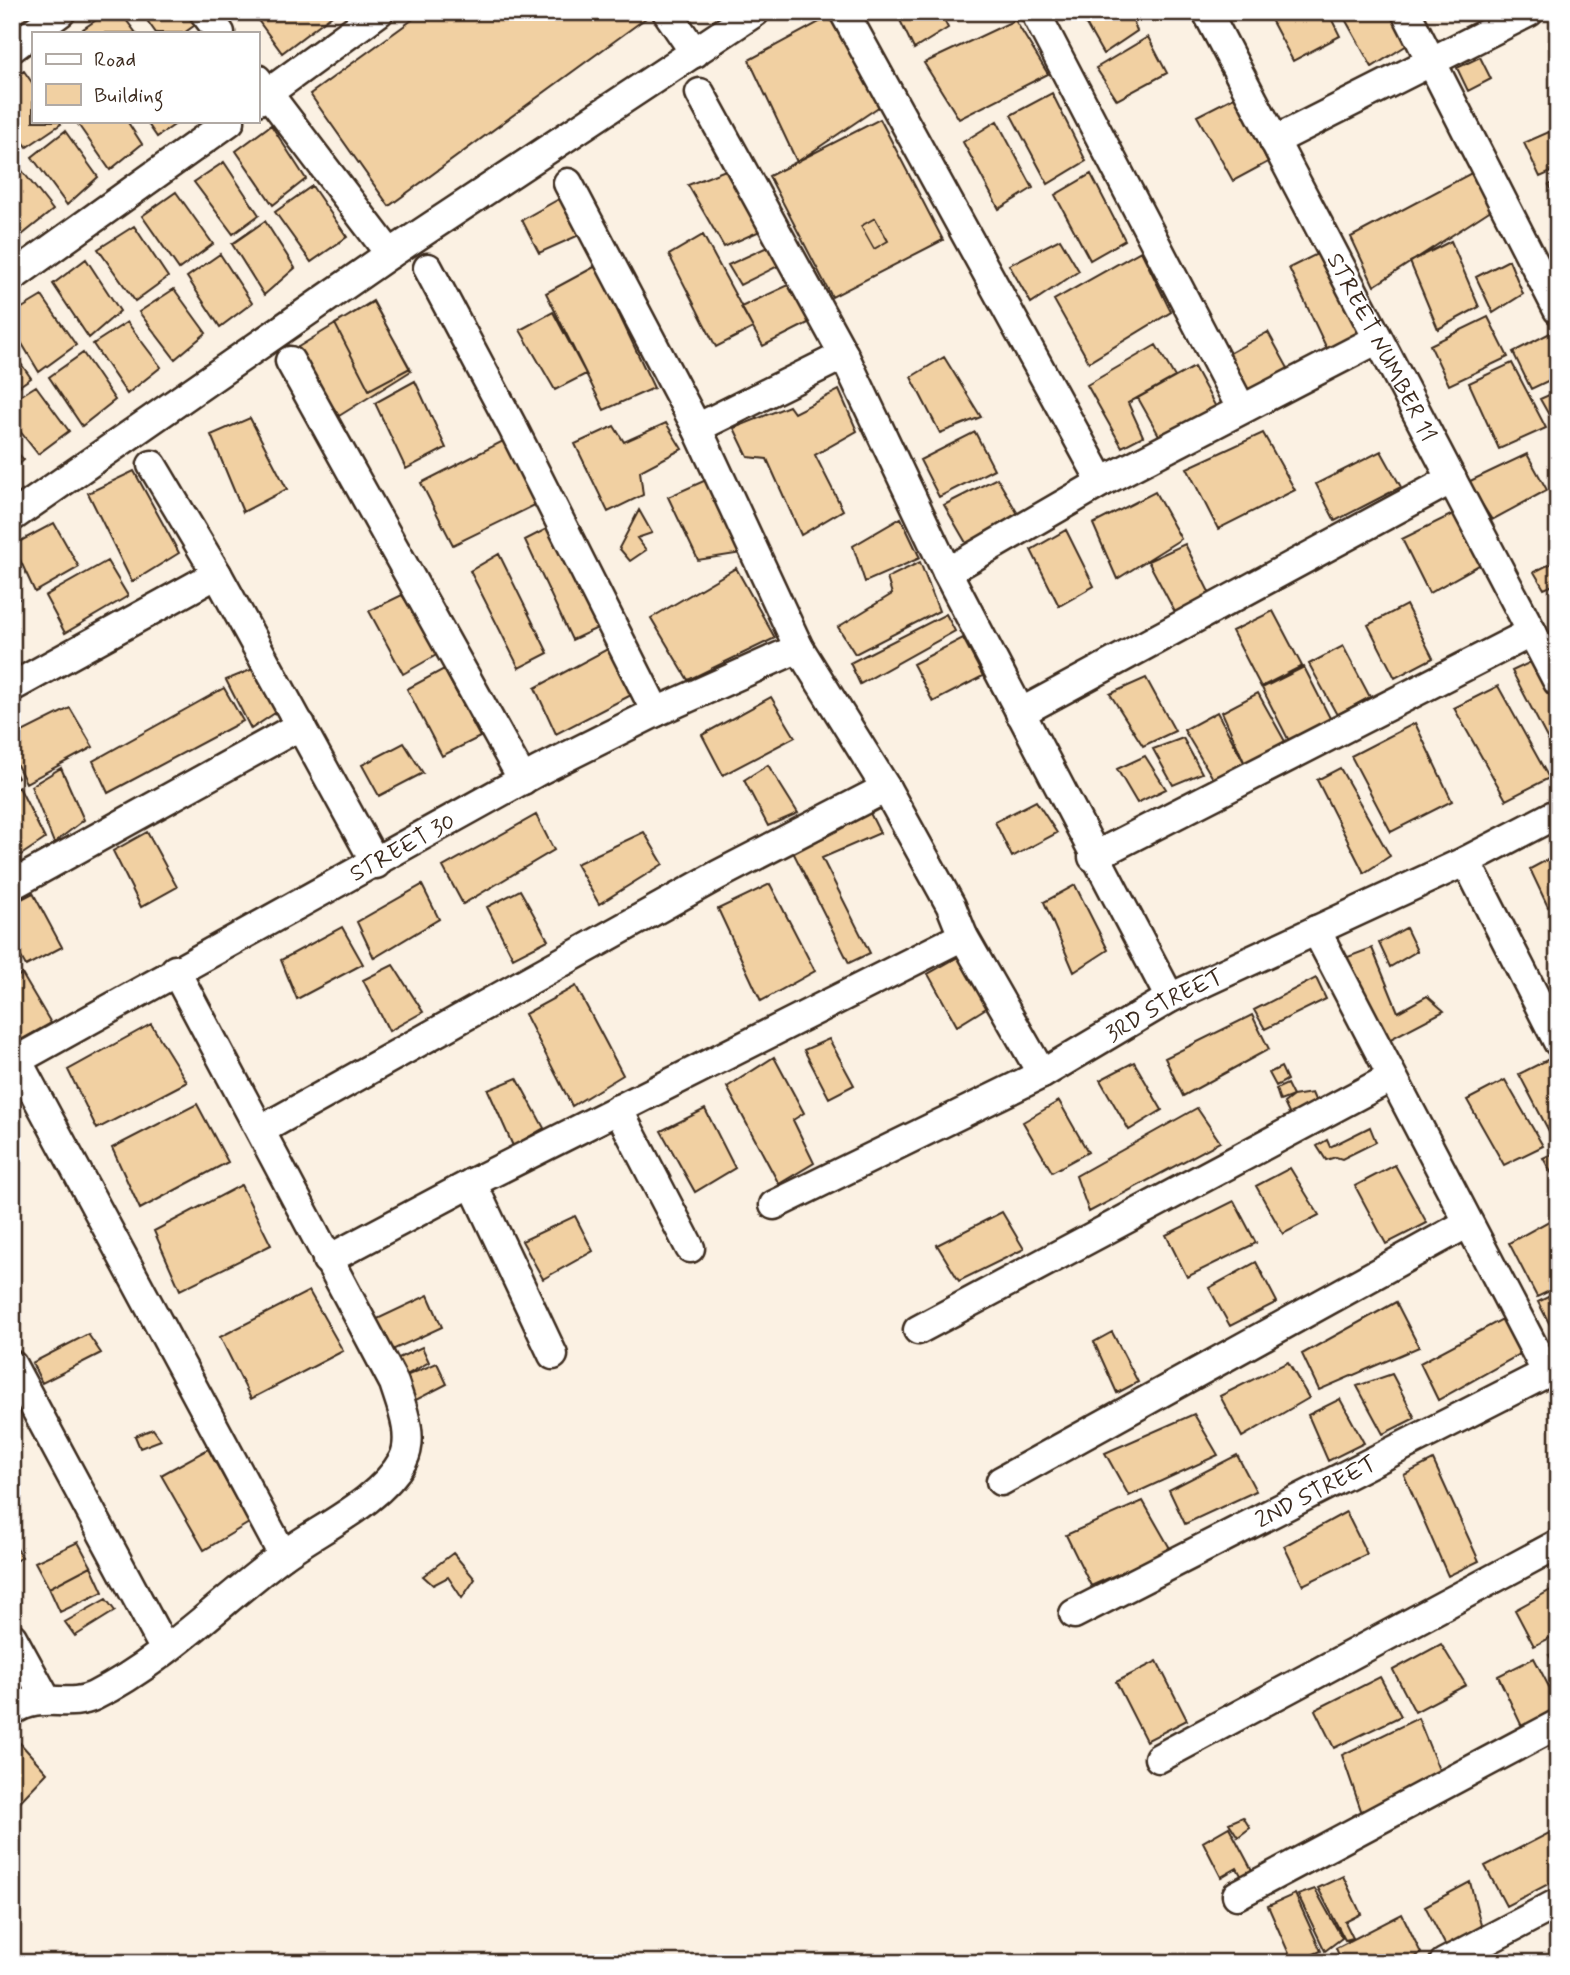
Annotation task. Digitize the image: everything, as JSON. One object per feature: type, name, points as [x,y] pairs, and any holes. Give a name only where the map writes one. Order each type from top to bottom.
[{"type":"street","points":[[34,32],[61,12]]},
{"type":"street","points":[[204,12],[219,32]]},
{"type":"street","points":[[379,12],[261,91],[390,254]]},
{"type":"street","points":[[667,12],[695,53]]},
{"type":"street","points":[[12,517],[390,254],[755,12]]},
{"type":"street","points":[[844,12],[1102,482]]},
{"type":"street","points":[[1035,12],[1241,408]]},
{"type":"street","name":"STREET NUMBER 11","points":[[1207,12],[1558,682]]},
{"type":"street","points":[[1406,12],[1558,310]]},
{"type":"street","points":[[1274,141],[1529,12]]},
{"type":"street","points":[[12,48],[32,33]]},
{"type":"street","points":[[700,93],[845,355],[947,572],[1093,857],[1170,998]]},
{"type":"street","points":[[12,277],[229,122]]},
{"type":"street","points":[[568,183],[697,428],[799,648],[886,788],[951,906],[963,936],[1042,1074]]},
{"type":"street","points":[[428,268],[513,428],[656,712]]},
{"type":"street","points":[[947,572],[1102,482],[1378,339]]},
{"type":"street","points":[[697,428],[845,355]]},
{"type":"street","points":[[290,361],[523,780]]},
{"type":"street","points":[[152,465],[217,574],[376,864]]},
{"type":"street","points":[[1020,713],[1452,479]]},
{"type":"street","points":[[12,687],[217,574]]},
{"type":"street","points":[[1093,857],[1532,632]]},
{"type":"street","name":"STREET 30","points":[[15,1062],[175,970],[376,864],[523,780],[656,712],[799,648]]},
{"type":"street","points":[[12,885],[301,725]]},
{"type":"street","points":[[261,1130],[718,875],[886,788]]},
{"type":"street","name":"3RD STREET","points":[[774,1205],[1042,1074],[1170,998],[1466,861],[1558,813]]},
{"type":"street","points":[[1466,861],[1548,1003],[1558,1042]]},
{"type":"street","points":[[1316,930],[1468,1223],[1552,1370]]},
{"type":"street","points":[[327,1260],[472,1183],[963,936]]},
{"type":"street","points":[[12,1711],[46,1699],[75,1701],[93,1696],[164,1650],[283,1555],[371,1496],[404,1459],[407,1422],[394,1383],[175,970]]},
{"type":"street","points":[[15,1062],[283,1555]]},
{"type":"street","points":[[918,1330],[1392,1077]]},
{"type":"street","points":[[618,1109],[690,1248]]},
{"type":"street","points":[[472,1183],[553,1355]]},
{"type":"street","points":[[1001,1481],[1468,1223]]},
{"type":"street","points":[[12,1365],[164,1650]]},
{"type":"street","name":"2ND STREET","points":[[1074,1614],[1552,1370]]},
{"type":"street","points":[[1159,1758],[1558,1544]]},
{"type":"street","points":[[12,1637],[46,1699]]},
{"type":"street","points":[[1237,1895],[1558,1724]]},
{"type":"street","points":[[1444,1963],[1558,1903]]},
{"type":"building","points":[[108,12],[120,12],[135,32],[85,32],[83,29]]},
{"type":"building","points":[[141,12],[191,12],[198,23],[185,32],[155,32]]},
{"type":"building","points":[[252,12],[336,12],[282,53]]},
{"type":"building","points":[[423,12],[653,13],[389,206],[310,94]]},
{"type":"building","points":[[896,12],[940,12],[948,28],[914,49]]},
{"type":"building","points":[[1079,12],[1130,12],[1137,31],[1103,54]]},
{"type":"building","points":[[1267,12],[1328,12],[1340,36],[1293,61]]},
{"type":"building","points":[[1341,12],[1397,12],[1412,42],[1372,67]]},
{"type":"building","points":[[832,15],[883,104],[797,162],[749,60]]},
{"type":"building","points":[[1015,20],[1048,74],[959,119],[924,63]]},
{"type":"building","points":[[1148,37],[1167,73],[1117,100],[1096,68]]},
{"type":"building","points":[[1480,57],[1491,79],[1468,91],[1457,68]]},
{"type":"building","points":[[24,71],[32,83],[32,122],[61,124],[27,147],[12,126],[12,79]]},
{"type":"building","points":[[1052,93],[1086,161],[1048,184],[1011,115]]},
{"type":"building","points":[[1236,96],[1268,162],[1233,181],[1197,116]]},
{"type":"building","points":[[880,119],[943,240],[832,297],[769,176]]},
{"type":"building","points":[[997,121],[1033,188],[999,209],[963,142]]},
{"type":"building","points":[[128,122],[142,144],[110,170],[77,123]]},
{"type":"building","points":[[147,122],[179,122],[157,137]]},
{"type":"building","points":[[271,125],[306,179],[273,205],[236,151]]},
{"type":"building","points":[[1558,128],[1558,169],[1540,177],[1524,143]]},
{"type":"building","points":[[65,131],[98,177],[67,205],[32,157]]},
{"type":"building","points":[[224,162],[259,215],[233,234],[194,182]]},
{"type":"building","points":[[20,168],[53,210],[17,239],[12,230],[12,173]]},
{"type":"building","points":[[728,169],[760,231],[724,247],[688,185]]},
{"type":"building","points":[[1477,170],[1497,206],[1374,286],[1351,237]]},
{"type":"building","points":[[1091,174],[1125,240],[1090,260],[1055,195]]},
{"type":"building","points":[[1558,181],[1558,201],[1549,185]]},
{"type":"building","points":[[312,186],[347,237],[311,262],[275,212]]},
{"type":"building","points":[[176,192],[213,244],[179,269],[142,216]]},
{"type":"building","points":[[566,195],[586,232],[539,253],[522,220]]},
{"type":"building","points":[[875,218],[888,241],[874,249],[861,226]]},
{"type":"building","points":[[265,221],[295,268],[264,295],[232,244]]},
{"type":"building","points":[[134,226],[168,277],[135,301],[98,249]]},
{"type":"building","points":[[703,235],[753,328],[716,347],[669,255]]},
{"type":"building","points":[[1060,239],[1079,271],[1031,303],[1009,265]]},
{"type":"building","points":[[1451,241],[1479,307],[1438,329],[1410,262]]},
{"type":"building","points":[[1339,243],[1378,323],[1327,349],[1289,268]]},
{"type":"building","points":[[774,244],[782,264],[740,285],[728,265]]},
{"type":"building","points":[[1141,251],[1171,312],[1089,362],[1054,300]]},
{"type":"building","points":[[220,254],[252,303],[220,327],[187,277]]},
{"type":"building","points":[[86,259],[120,311],[89,338],[53,284]]},
{"type":"building","points":[[1509,260],[1523,294],[1493,313],[1476,277]]},
{"type":"building","points":[[596,266],[654,388],[604,410],[546,293]]},
{"type":"building","points":[[793,283],[816,319],[763,346],[741,307]]},
{"type":"building","points":[[174,289],[206,333],[175,359],[139,312]]},
{"type":"building","points":[[42,296],[76,345],[39,372],[12,327],[12,314]]},
{"type":"building","points":[[373,301],[411,371],[339,416],[295,349]]},
{"type":"building","points":[[373,302],[410,368],[369,390],[335,324]]},
{"type":"building","points":[[553,312],[586,374],[555,390],[520,330]]},
{"type":"building","points":[[1488,317],[1508,357],[1449,385],[1430,345]]},
{"type":"building","points":[[127,322],[161,367],[127,394],[93,344]]},
{"type":"building","points":[[1558,329],[1558,376],[1531,389],[1513,352]]},
{"type":"building","points":[[1268,332],[1289,370],[1244,395],[1223,357]]},
{"type":"building","points":[[1156,345],[1175,377],[1128,403],[1143,436],[1122,447],[1087,385]]},
{"type":"building","points":[[12,351],[31,378],[12,391]]},
{"type":"building","points":[[83,353],[115,400],[82,426],[49,377]]},
{"type":"building","points":[[944,357],[981,417],[940,433],[911,377]]},
{"type":"building","points":[[1512,363],[1546,428],[1499,449],[1469,383]]},
{"type":"building","points":[[1194,367],[1217,409],[1161,439],[1138,398]]},
{"type":"building","points":[[415,381],[446,448],[406,469],[375,403]]},
{"type":"building","points":[[36,386],[69,431],[38,454],[12,421],[12,401]]},
{"type":"building","points":[[839,390],[857,431],[815,455],[843,510],[801,535],[767,459],[748,457],[734,428],[789,406],[794,413]]},
{"type":"building","points":[[1558,391],[1558,431],[1540,399]]},
{"type":"building","points":[[250,418],[287,489],[243,512],[211,435]]},
{"type":"building","points":[[666,423],[682,449],[640,471],[643,495],[608,512],[575,444],[614,426],[624,442]]},
{"type":"building","points":[[975,432],[994,469],[939,497],[920,460]]},
{"type":"building","points":[[1263,433],[1295,490],[1218,529],[1187,468]]},
{"type":"building","points":[[507,439],[539,503],[453,545],[421,483]]},
{"type":"building","points":[[12,447],[24,460],[12,470]]},
{"type":"building","points":[[1381,451],[1401,487],[1335,521],[1316,484]]},
{"type":"building","points":[[1527,454],[1547,490],[1492,520],[1468,482]]},
{"type":"building","points":[[134,471],[179,553],[132,582],[88,493]]},
{"type":"building","points":[[997,478],[1018,514],[969,548],[944,505]]},
{"type":"building","points":[[706,480],[742,553],[698,560],[668,497]]},
{"type":"building","points":[[1558,489],[1558,507],[1553,492]]},
{"type":"building","points":[[1155,492],[1181,539],[1117,579],[1093,524]]},
{"type":"building","points":[[1475,503],[1502,552],[1429,593],[1402,539]]},
{"type":"building","points":[[639,510],[652,533],[637,538],[646,550],[630,561],[619,548]]},
{"type":"building","points":[[901,518],[920,558],[865,582],[853,546]]},
{"type":"building","points":[[54,523],[79,567],[35,592],[13,545]]},
{"type":"building","points":[[554,525],[604,625],[572,640],[525,540]]},
{"type":"building","points":[[1066,530],[1094,586],[1059,606],[1031,550]]},
{"type":"building","points":[[1185,544],[1212,598],[1176,614],[1148,561]]},
{"type":"building","points":[[499,554],[548,653],[519,668],[470,571]]},
{"type":"building","points":[[1558,560],[1558,583],[1544,589],[1534,572]]},
{"type":"building","points":[[107,561],[128,596],[65,633],[45,596]]},
{"type":"building","points":[[920,562],[939,611],[855,654],[838,627],[892,594],[887,578]]},
{"type":"building","points":[[736,568],[775,638],[688,680],[651,618]]},
{"type":"building","points":[[12,587],[19,599],[12,602]]},
{"type":"building","points":[[402,595],[440,653],[403,674],[369,611]]},
{"type":"building","points":[[1406,605],[1433,658],[1395,678],[1368,625]]},
{"type":"building","points":[[1273,611],[1302,666],[1261,687],[1232,631]]},
{"type":"building","points":[[946,614],[955,631],[860,684],[850,663]]},
{"type":"building","points":[[963,638],[983,676],[933,702],[913,664]]},
{"type":"building","points":[[613,646],[637,692],[556,734],[535,688]]},
{"type":"building","points":[[1343,646],[1370,697],[1337,715],[1309,664]]},
{"type":"building","points":[[1554,651],[1558,659],[1558,759],[1512,671]]},
{"type":"building","points":[[1304,667],[1331,720],[1289,741],[1262,688]]},
{"type":"building","points":[[253,669],[278,711],[251,729],[226,680]]},
{"type":"building","points":[[444,669],[480,737],[442,756],[407,689]]},
{"type":"building","points":[[1146,678],[1175,731],[1143,746],[1110,694]]},
{"type":"building","points":[[1498,686],[1549,778],[1506,800],[1454,708]]},
{"type":"building","points":[[224,688],[243,721],[108,793],[93,761]]},
{"type":"building","points":[[1258,693],[1287,745],[1245,764],[1222,712]]},
{"type":"building","points":[[771,697],[795,737],[723,775],[702,735]]},
{"type":"building","points":[[70,708],[93,747],[26,783],[12,755],[12,737]]},
{"type":"building","points":[[1217,712],[1245,764],[1214,780],[1184,730]]},
{"type":"building","points":[[1415,723],[1452,801],[1391,832],[1351,756]]},
{"type":"building","points":[[1183,738],[1202,773],[1173,785],[1153,749]]},
{"type":"building","points":[[404,743],[423,773],[379,796],[362,765]]},
{"type":"building","points":[[1145,756],[1166,789],[1137,803],[1117,769]]},
{"type":"building","points":[[768,765],[798,813],[768,826],[744,780]]},
{"type":"building","points":[[12,766],[18,778],[12,782]]},
{"type":"building","points":[[61,768],[84,820],[54,843],[31,786]]},
{"type":"building","points":[[1340,768],[1390,856],[1364,873],[1317,780]]},
{"type":"building","points":[[19,787],[45,839],[12,861],[12,791]]},
{"type":"building","points":[[1036,801],[1057,833],[1012,857],[995,822]]},
{"type":"building","points":[[870,813],[880,833],[822,858],[870,953],[849,963],[793,852]]},
{"type":"building","points":[[536,815],[554,850],[463,904],[443,867]]},
{"type":"building","points":[[147,832],[177,887],[141,907],[113,851]]},
{"type":"building","points":[[644,832],[663,864],[599,904],[576,864]]},
{"type":"building","points":[[1558,854],[1558,901],[1548,907],[1530,869]]},
{"type":"building","points":[[770,884],[815,971],[761,1001],[718,909]]},
{"type":"building","points":[[422,885],[439,919],[374,958],[357,922]]},
{"type":"building","points":[[1075,885],[1108,950],[1074,972],[1044,902]]},
{"type":"building","points":[[520,890],[548,940],[513,958],[487,907]]},
{"type":"building","points":[[33,893],[62,947],[26,966],[12,941],[12,904]]},
{"type":"building","points":[[342,927],[363,964],[297,999],[281,960]]},
{"type":"building","points":[[1406,928],[1417,951],[1390,967],[1379,943]]},
{"type":"building","points":[[1372,948],[1398,1012],[1427,996],[1444,1011],[1385,1042],[1345,958]]},
{"type":"building","points":[[967,952],[996,1002],[957,1026],[928,974]]},
{"type":"building","points":[[393,965],[423,1012],[389,1031],[363,980]]},
{"type":"building","points":[[22,974],[51,1023],[15,1043],[12,1038],[12,979]]},
{"type":"building","points":[[1316,978],[1326,999],[1265,1029],[1254,1010]]},
{"type":"building","points":[[576,986],[623,1075],[572,1106],[525,1014]]},
{"type":"building","points":[[1252,1015],[1269,1049],[1183,1096],[1165,1058]]},
{"type":"building","points":[[151,1024],[187,1082],[97,1129],[68,1070]]},
{"type":"building","points":[[829,1039],[854,1085],[829,1098],[804,1050]]},
{"type":"building","points":[[1555,1056],[1558,1133],[1552,1137],[1519,1074]]},
{"type":"building","points":[[774,1057],[804,1113],[793,1120],[814,1163],[779,1184],[727,1087]]},
{"type":"building","points":[[1134,1062],[1162,1110],[1129,1130],[1100,1080]]},
{"type":"building","points":[[1281,1067],[1287,1080],[1276,1086],[1269,1073]]},
{"type":"building","points":[[517,1078],[544,1128],[513,1146],[488,1090]]},
{"type":"building","points":[[1505,1080],[1543,1146],[1504,1165],[1467,1100]]},
{"type":"building","points":[[1287,1084],[1293,1096],[1280,1101],[1276,1089]]},
{"type":"building","points":[[1312,1093],[1319,1109],[1292,1120],[1284,1103],[1293,1096]]},
{"type":"building","points":[[1059,1101],[1088,1152],[1052,1172],[1023,1122]]},
{"type":"building","points":[[197,1104],[228,1162],[140,1209],[112,1148]]},
{"type":"building","points":[[1197,1108],[1220,1142],[1089,1212],[1076,1176]]},
{"type":"building","points":[[705,1109],[735,1168],[695,1192],[661,1131]]},
{"type":"building","points":[[1370,1127],[1376,1142],[1342,1159],[1336,1157],[1326,1160],[1317,1146],[1327,1140],[1330,1147]]},
{"type":"building","points":[[1558,1151],[1558,1185],[1543,1158]]},
{"type":"building","points":[[1395,1165],[1427,1223],[1386,1244],[1355,1186]]},
{"type":"building","points":[[1290,1168],[1319,1215],[1283,1234],[1256,1186]]},
{"type":"building","points":[[241,1185],[271,1245],[180,1290],[154,1231]]},
{"type":"building","points":[[1234,1201],[1256,1243],[1187,1277],[1166,1235]]},
{"type":"building","points":[[1002,1212],[1024,1249],[959,1281],[937,1245]]},
{"type":"building","points":[[575,1216],[593,1251],[543,1279],[522,1241]]},
{"type":"building","points":[[1558,1216],[1558,1287],[1537,1297],[1509,1243]]},
{"type":"building","points":[[1256,1262],[1277,1302],[1230,1326],[1209,1288]]},
{"type":"building","points":[[309,1291],[343,1351],[251,1399],[220,1337]]},
{"type":"building","points":[[1558,1292],[1558,1340],[1538,1302]]},
{"type":"building","points":[[428,1295],[442,1327],[386,1353],[373,1321]]},
{"type":"building","points":[[1396,1302],[1419,1347],[1319,1390],[1302,1354]]},
{"type":"building","points":[[1508,1316],[1527,1350],[1438,1400],[1420,1363]]},
{"type":"building","points":[[1112,1332],[1138,1382],[1117,1393],[1094,1342]]},
{"type":"building","points":[[88,1334],[101,1353],[42,1383],[32,1363]]},
{"type":"building","points":[[422,1347],[429,1362],[401,1378],[390,1362]]},
{"type":"building","points":[[1288,1362],[1309,1398],[1242,1437],[1220,1396]]},
{"type":"building","points":[[437,1363],[447,1384],[414,1401],[401,1378]]},
{"type":"building","points":[[1392,1374],[1415,1418],[1383,1434],[1357,1386]]},
{"type":"building","points":[[1340,1399],[1364,1443],[1328,1461],[1308,1415]]},
{"type":"building","points":[[1194,1414],[1218,1455],[1129,1496],[1105,1453]]},
{"type":"building","points":[[153,1429],[161,1440],[140,1448],[135,1436]]},
{"type":"building","points":[[208,1449],[249,1523],[204,1550],[161,1475]]},
{"type":"building","points":[[1237,1455],[1256,1491],[1185,1524],[1169,1490]]},
{"type":"building","points":[[1433,1460],[1479,1561],[1448,1576],[1404,1475]]},
{"type":"building","points":[[1143,1501],[1171,1550],[1091,1586],[1066,1535]]},
{"type":"building","points":[[1346,1512],[1367,1554],[1303,1585],[1284,1546]]},
{"type":"building","points":[[12,1541],[22,1557],[12,1563]]},
{"type":"building","points":[[78,1542],[91,1566],[49,1588],[35,1562]]},
{"type":"building","points":[[453,1553],[475,1579],[462,1598],[448,1577],[433,1585],[423,1576]]},
{"type":"building","points":[[91,1566],[103,1592],[60,1612],[49,1588]]},
{"type":"building","points":[[1558,1586],[1558,1634],[1534,1646],[1515,1610]]},
{"type":"building","points":[[106,1599],[115,1611],[75,1636],[65,1622]]},
{"type":"building","points":[[1441,1644],[1466,1685],[1415,1712],[1393,1670]]},
{"type":"building","points":[[1558,1651],[1558,1670],[1549,1655]]},
{"type":"building","points":[[1534,1658],[1558,1704],[1558,1713],[1524,1731],[1498,1676]]},
{"type":"building","points":[[1157,1661],[1187,1720],[1146,1741],[1116,1682]]},
{"type":"building","points":[[1380,1677],[1401,1716],[1334,1748],[1315,1710]]},
{"type":"building","points":[[1418,1718],[1441,1775],[1363,1816],[1342,1755]]},
{"type":"building","points":[[20,1743],[47,1773],[12,1810],[12,1750]]},
{"type":"building","points":[[1243,1817],[1250,1828],[1238,1837],[1229,1823]]},
{"type":"building","points":[[1229,1827],[1253,1872],[1243,1879],[1237,1868],[1221,1877],[1203,1842]]},
{"type":"building","points":[[1549,1833],[1558,1850],[1558,1879],[1506,1906],[1485,1866]]},
{"type":"building","points":[[1343,1876],[1361,1914],[1345,1922],[1353,1938],[1345,1940],[1318,1888]]},
{"type":"building","points":[[1470,1882],[1482,1929],[1448,1950],[1425,1906]]},
{"type":"building","points":[[1315,1889],[1342,1938],[1325,1951],[1298,1895]]},
{"type":"building","points":[[1295,1894],[1321,1951],[1293,1963],[1268,1906]]},
{"type":"building","points":[[1402,1914],[1421,1953],[1404,1963],[1342,1963],[1336,1948]]}]
